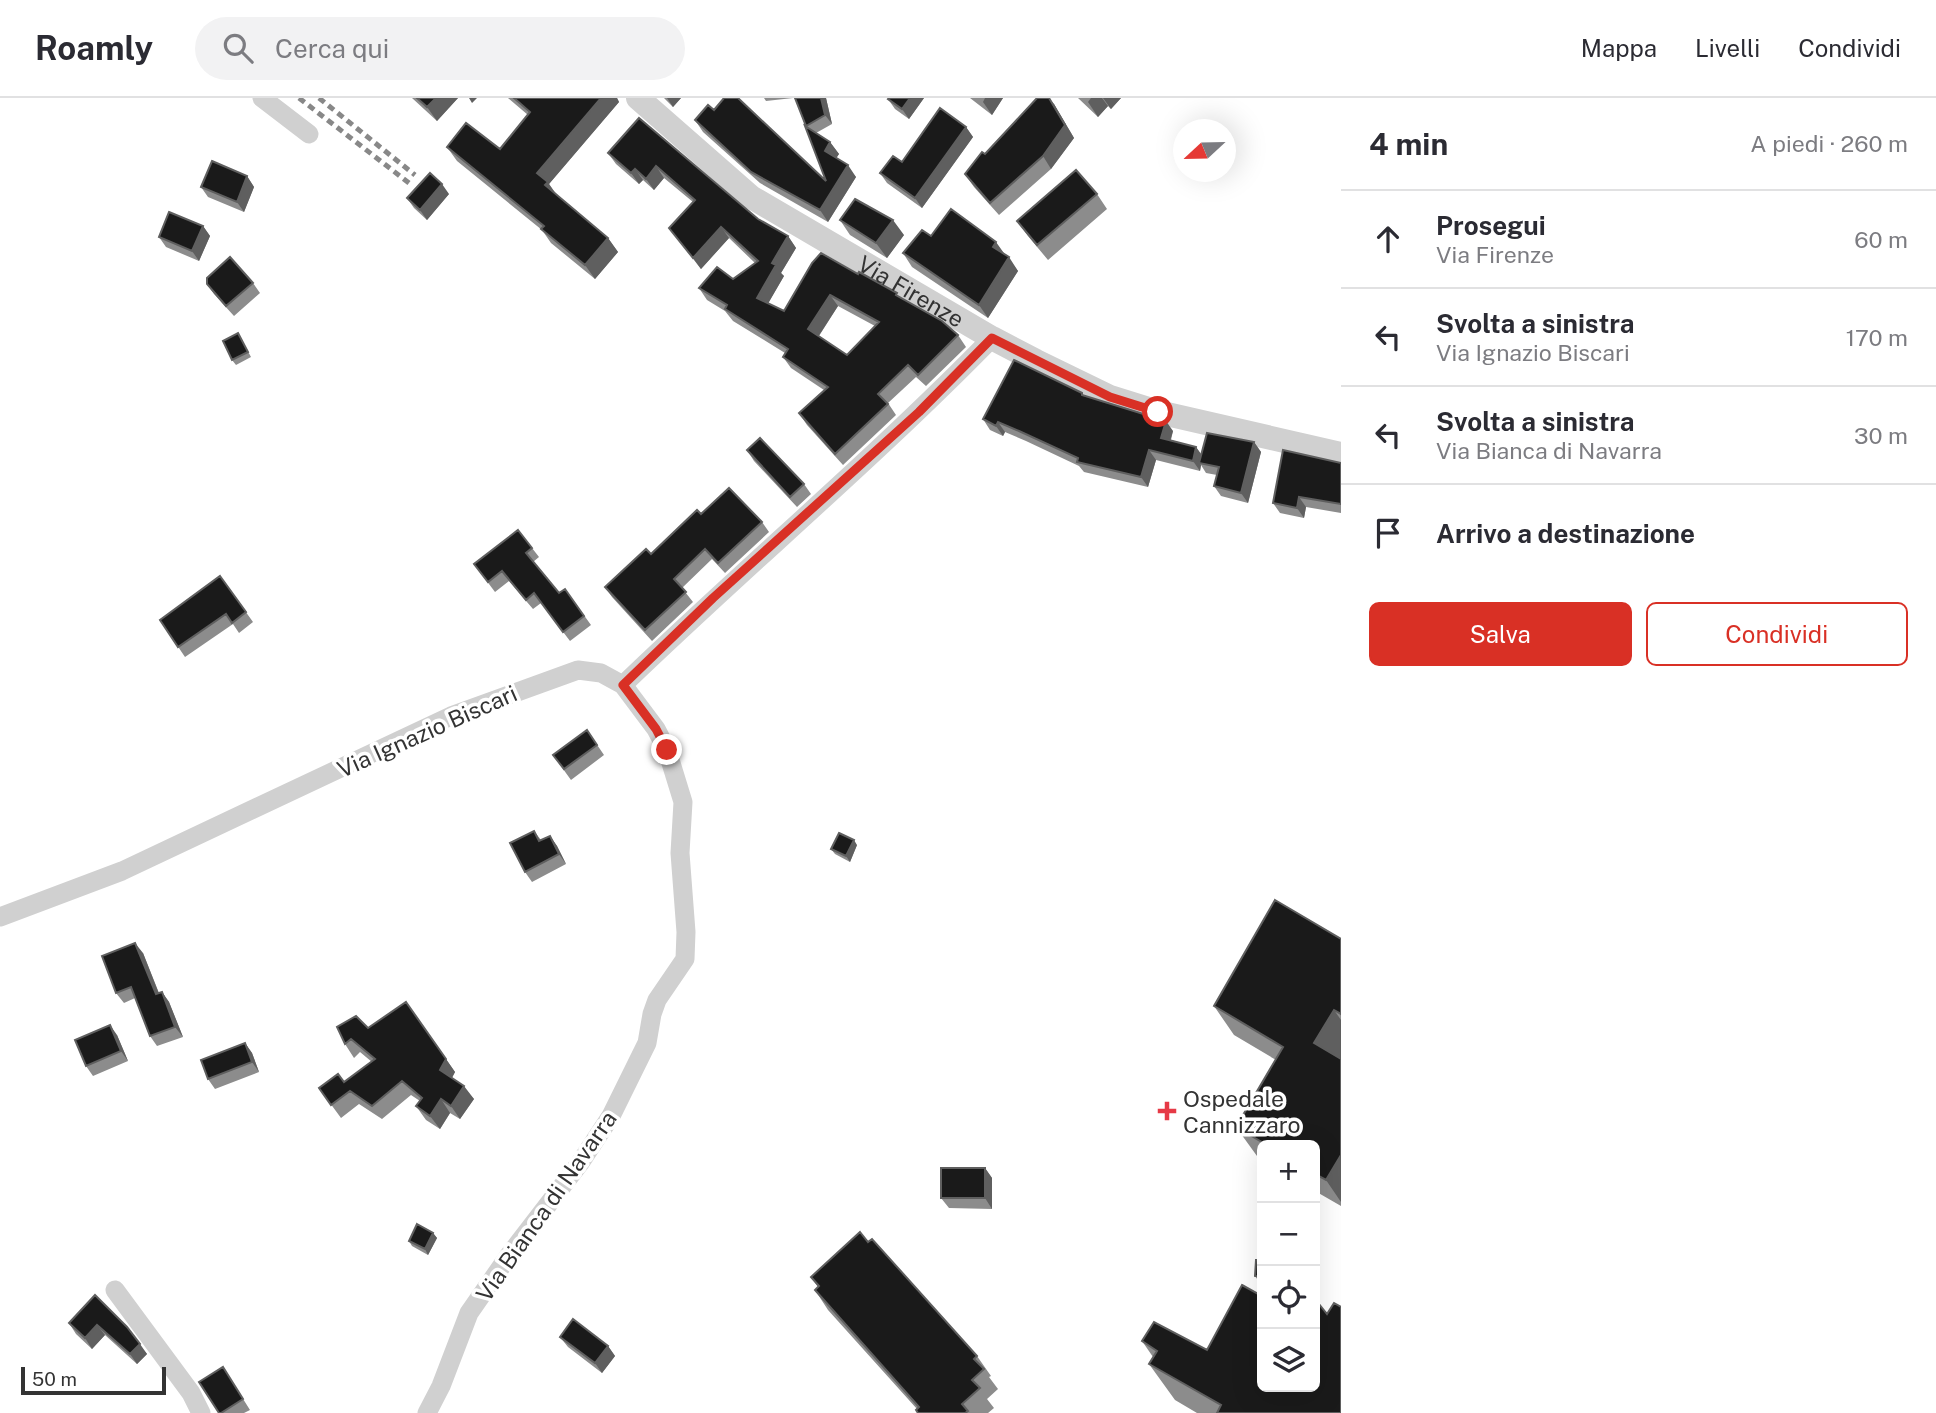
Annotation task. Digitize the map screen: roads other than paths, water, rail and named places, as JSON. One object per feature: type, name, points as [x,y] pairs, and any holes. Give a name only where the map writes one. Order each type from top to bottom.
[{"type":"street","points":[[262,98],[309,134]]},
{"type":"street","name":"Via Firenze","points":[[638,98],[751,197],[992,338],[1110,397],[1158,412],[1341,454]]},
{"type":"street","points":[[623,685],[713,598],[919,412],[992,338]]},
{"type":"street","name":"Via Ignazio Biscari","points":[[0,918],[122,871],[451,716],[506,694],[578,670],[601,673],[623,685]]},
{"type":"street","name":"Via Bianca di Navarra","points":[[427,1413],[441,1386],[469,1313],[510,1254],[580,1163],[611,1116],[647,1043],[657,1000],[685,958],[681,853],[683,802],[667,750],[656,729],[623,685]]},
{"type":"street","points":[[115,1290],[191,1393],[201,1413]]},
{"type":"railway","points":[[299,98],[409,183]]},
{"type":"railway","points":[[319,98],[415,175]]},
{"type":"place","name":"Ospedale Cannizzaro","points":[[1167,1111]]}]
